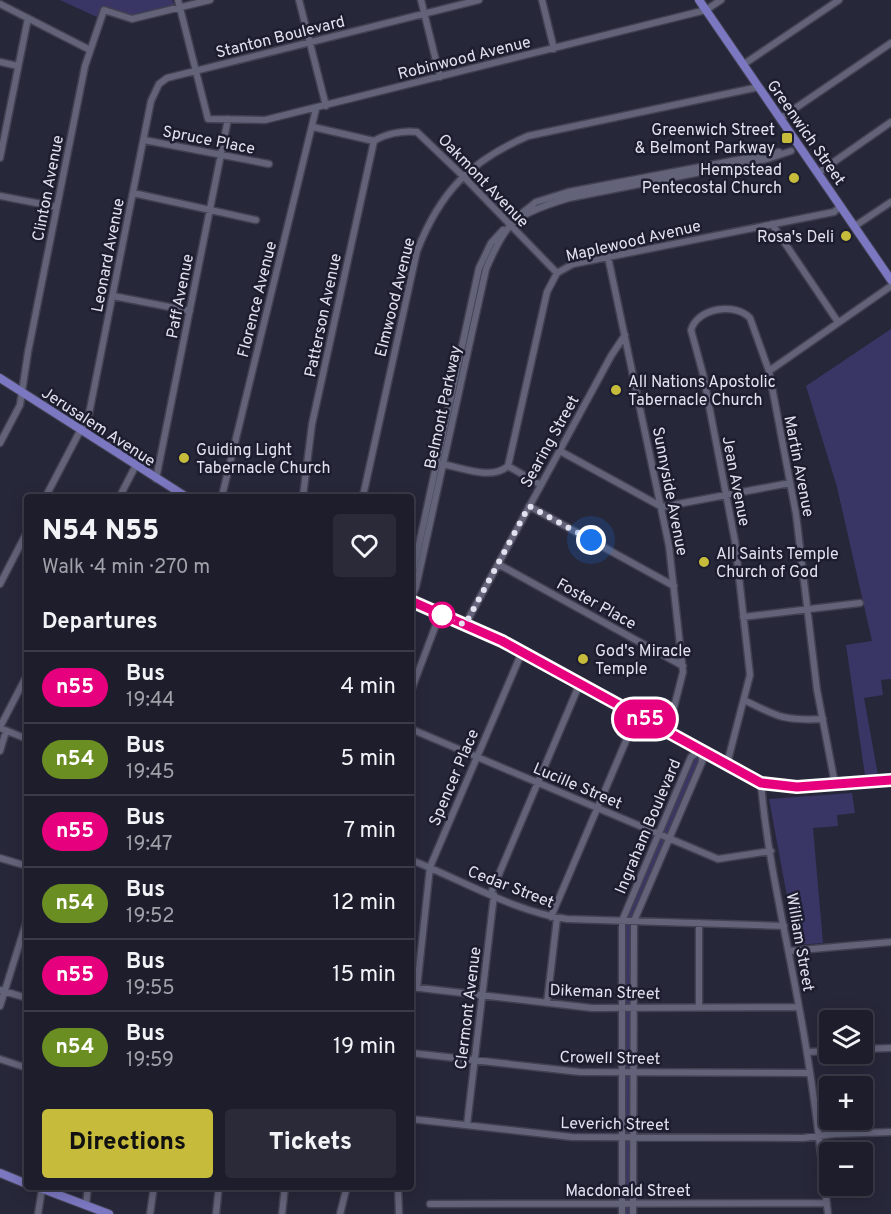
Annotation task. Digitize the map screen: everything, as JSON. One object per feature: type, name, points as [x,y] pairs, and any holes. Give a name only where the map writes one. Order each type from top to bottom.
[{"type":"main road","name":"Greenwich Street","points":[[699,0],[891,280]]},
{"type":"main road","name":"Jerusalem Avenue","points":[[0,378],[182,494]]},
{"type":"main road","points":[[414,601],[522,652],[761,783],[797,787],[891,780]]},
{"type":"main road","points":[[0,1173],[24,1183]]},
{"type":"main road","points":[[44,1190],[106,1213]]},
{"type":"street","points":[[178,0],[208,119],[228,119]]},
{"type":"street","points":[[180,8],[210,0]]},
{"type":"street","points":[[299,0],[326,106]]},
{"type":"street","points":[[421,0],[440,77]]},
{"type":"street","name":"Stanton Boulevard","points":[[159,84],[166,78],[479,0]]},
{"type":"street","points":[[542,0],[554,49]]},
{"type":"street","name":"Robinwood Avenue","points":[[228,119],[272,120],[706,10],[722,0]]},
{"type":"street","points":[[744,64],[839,0]]},
{"type":"street","points":[[0,4],[90,50]]},
{"type":"street","name":"Clinton Avenue","points":[[0,443],[20,405],[85,66],[104,10],[132,19],[180,8]]},
{"type":"street","points":[[0,158],[3,130],[27,18]]},
{"type":"street","points":[[781,118],[891,43]]},
{"type":"street","points":[[0,62],[18,66]]},
{"type":"street","name":"Leonard Avenue","points":[[47,494],[88,419],[151,101],[159,84]]},
{"type":"street","name":"Elmwood Avenue","points":[[363,494],[417,251],[427,225],[438,206],[463,176],[494,152],[528,136],[759,87]]},
{"type":"street","name":"Florence Avenue","points":[[222,494],[316,109]]},
{"type":"street","name":"Paff Avenue","points":[[156,478],[228,119]]},
{"type":"street","points":[[818,172],[891,122]]},
{"type":"street","name":"Oakmont Avenue","points":[[312,127],[374,141],[381,136],[417,132],[557,273]]},
{"type":"street","name":"Spruce Place","points":[[144,140],[269,164]]},
{"type":"street","name":"Patterson Avenue","points":[[303,494],[312,424],[374,141]]},
{"type":"street","name":"Belmont Parkway","points":[[414,592],[476,299],[490,258],[510,225],[539,208],[569,195],[767,159],[802,149]]},
{"type":"street","points":[[133,193],[256,220]]},
{"type":"street","points":[[0,196],[57,207]]},
{"type":"street","points":[[855,226],[891,202]]},
{"type":"street","name":"Maplewood Avenue","points":[[508,466],[547,292],[557,273],[573,264],[834,212],[841,206]]},
{"type":"street","points":[[772,224],[838,322]]},
{"type":"street","name":"Sunnyside Avenue","points":[[608,257],[662,507],[674,586],[683,666],[668,731]]},
{"type":"street","points":[[769,371],[891,286]]},
{"type":"street","points":[[113,296],[190,311]]},
{"type":"street","name":"Jean Avenue","points":[[727,764],[750,675],[735,541],[703,374],[692,336],[694,322],[706,313],[732,309],[744,313],[753,325],[769,371]]},
{"type":"street","name":"Searing Street","points":[[465,625],[611,356],[625,335]]},
{"type":"street","points":[[611,356],[621,354],[630,360]]},
{"type":"street","name":"Martin Avenue","points":[[769,371],[799,532],[815,670],[835,784]]},
{"type":"street","points":[[560,451],[662,507],[790,483]]},
{"type":"street","points":[[440,463],[488,473],[499,472],[508,466],[541,485]]},
{"type":"street","points":[[121,494],[136,465]]},
{"type":"street","points":[[529,506],[674,586]]},
{"type":"street","name":"Belmont Parkway","points":[[414,571],[425,533]]},
{"type":"street","points":[[0,584],[24,538]]},
{"type":"street","name":"Foster Place","points":[[498,564],[683,666]]},
{"type":"street","points":[[743,617],[861,603]]},
{"type":"street","points":[[414,683],[440,614]]},
{"type":"street","name":"Spencer Place","points":[[414,988],[429,867],[522,652]]},
{"type":"street","points":[[0,751],[2,729],[24,681]]},
{"type":"street","name":"Clermont Avenue","points":[[467,1125],[492,894],[580,683]]},
{"type":"street","points":[[744,700],[779,718],[823,719]]},
{"type":"street","points":[[547,1003],[554,917],[637,715]]},
{"type":"street","points":[[2,729],[24,738]]},
{"type":"street","name":"Lucille Street","points":[[414,730],[718,859],[771,851]]},
{"type":"street","name":"Ingraham Boulevard","points":[[622,1214],[622,921],[691,757],[701,750]]},
{"type":"street","name":"Ingraham Boulevard","points":[[633,1214],[634,921],[702,762],[701,750]]},
{"type":"street","name":"William Street","points":[[761,783],[807,1052],[828,1214]]},
{"type":"street","points":[[0,858],[24,865]]},
{"type":"street","name":"Cedar Street","points":[[414,861],[554,917],[784,926]]},
{"type":"street","points":[[699,923],[699,1007]]},
{"type":"street","points":[[0,1006],[2,991],[24,929]]},
{"type":"street","points":[[789,951],[891,942]]},
{"type":"street","name":"Dikeman Street","points":[[414,988],[592,1008],[799,1007]]},
{"type":"street","points":[[2,991],[24,997]]},
{"type":"street","points":[[873,1049],[891,1048]]},
{"type":"street","points":[[807,1052],[819,1051]]},
{"type":"street","name":"Crowell Street","points":[[414,1053],[580,1072],[810,1072]]},
{"type":"street","points":[[0,1059],[24,1067]]},
{"type":"street","name":"Leverich Street","points":[[414,1119],[572,1137],[803,1138],[891,1132]]},
{"type":"street","points":[[38,1190],[38,1214]]},
{"type":"street","points":[[86,1205],[88,1190]]},
{"type":"street","points":[[150,1214],[153,1190]]},
{"type":"street","points":[[216,1214],[219,1190]]},
{"type":"street","points":[[282,1214],[285,1190]]},
{"type":"street","points":[[340,1214],[346,1190]]},
{"type":"street","points":[[398,1190],[399,1214]]},
{"type":"street","name":"Macdonald Street","points":[[430,1204],[827,1203]]},
{"type":"street","points":[[459,1204],[459,1214]]},
{"type":"shaded area","points":[[60,0],[172,0],[174,4],[131,16],[101,7],[97,17]]},
{"type":"shaded area","points":[[891,329],[891,679],[881,680],[883,695],[864,698],[879,781],[866,782],[846,645],[872,641],[837,487],[806,386]]},
{"type":"shaded area","points":[[701,750],[702,762],[634,921],[633,1214],[622,1214],[622,921],[691,757]]},
{"type":"shaded area","points":[[852,793],[855,813],[837,815],[838,826],[813,828],[823,943],[796,945],[769,799]]},
{"type":"bus line","name":"n55","points":[[414,602],[502,641],[761,783],[797,787],[891,780]]},
{"type":"place","name":"Greenwich Street & Belmont Parkway","points":[[787,138]]},
{"type":"place","name":"Hempstead Pentecostal Church","points":[[794,178]]},
{"type":"place","name":"Rosa's Deli","points":[[846,236]]},
{"type":"place","name":"All Nations Apostolic Tabernacle Church","points":[[616,390]]},
{"type":"place","name":"Guiding Light Tabernacle Church","points":[[184,458]]},
{"type":"place","name":"All Saints Temple Church of God","points":[[704,562]]},
{"type":"place","name":"God's Miracle Temple","points":[[583,659]]},
{"type":"route","points":[[442,615],[465,625],[529,506],[591,540]]}]
